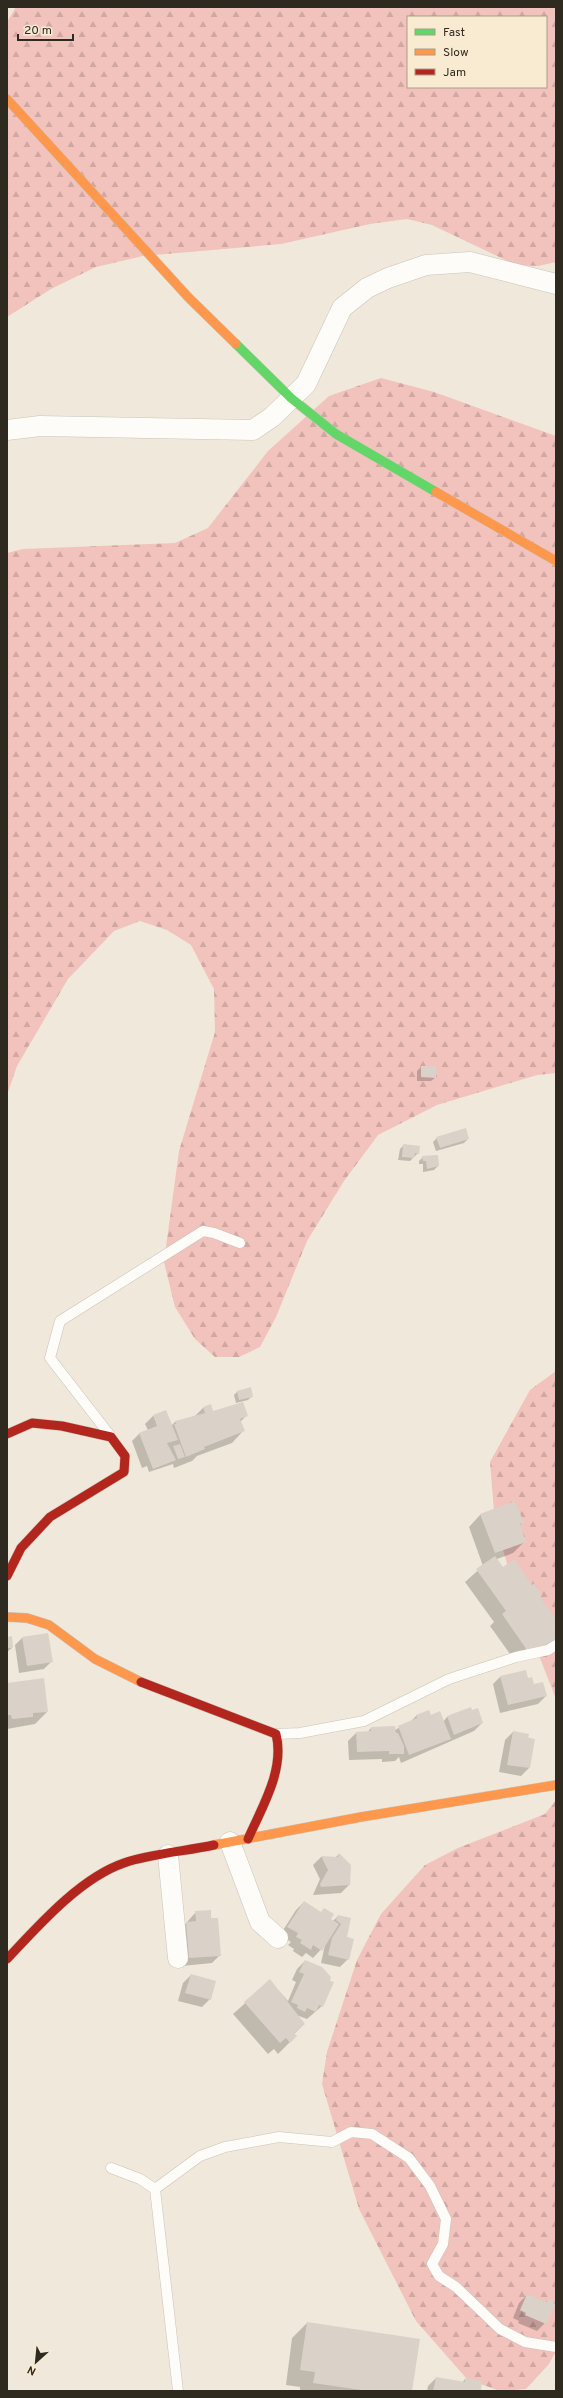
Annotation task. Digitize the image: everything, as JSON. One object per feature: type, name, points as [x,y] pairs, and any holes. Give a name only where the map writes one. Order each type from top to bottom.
[{"type":"street","points":[[7,99],[189,298],[291,398],[336,434],[556,561]]},
{"type":"street","points":[[7,430],[40,426],[253,430],[272,417],[306,384],[342,308],[367,288],[388,278],[426,265],[470,262],[556,284]]},
{"type":"street","points":[[7,1434],[32,1423],[62,1426],[111,1437],[125,1456],[124,1472],[50,1517],[21,1548],[7,1576]]},
{"type":"street","points":[[7,1617],[27,1618],[48,1625],[95,1659],[132,1678],[276,1734],[279,1741],[276,1768],[239,1841],[260,1922],[278,1938]]},
{"type":"street","points":[[7,1959],[37,1927],[87,1884],[124,1863],[466,1798],[556,1785]]},
{"type":"street","points":[[168,1854],[178,1958]]},
{"type":"lane","points":[[111,1437],[50,1358],[60,1321],[203,1231],[214,1233],[240,1244]]},
{"type":"lane","points":[[276,1734],[300,1733],[364,1721],[449,1680],[516,1656],[548,1650],[556,1645]]},
{"type":"lane","points":[[155,2189],[200,2156],[225,2147],[279,2137],[332,2142],[351,2132],[372,2134],[409,2158],[430,2186],[446,2220],[443,2244],[432,2264],[439,2276],[456,2287],[500,2329],[525,2342],[556,2347]]},
{"type":"lane","points":[[111,2168],[140,2179],[155,2189],[178,2391]]},
{"type":"green space","points":[[16,7],[556,7],[556,262],[538,266],[516,265],[432,225],[407,219],[370,224],[281,244],[143,256],[96,267],[51,289],[7,317],[7,22]]},
{"type":"green space","points":[[381,378],[434,392],[556,436],[556,1073],[537,1075],[437,1105],[378,1135],[344,1181],[307,1241],[276,1317],[260,1347],[239,1357],[215,1357],[195,1339],[175,1307],[164,1262],[179,1151],[215,1032],[214,989],[191,945],[167,930],[140,921],[114,931],[68,979],[17,1066],[7,1095],[7,553],[23,549],[175,543],[208,528],[268,451],[329,396]]},
{"type":"green space","points":[[556,1371],[556,1699],[520,1607],[495,1523],[490,1462],[530,1390]]},
{"type":"green space","points":[[556,1800],[556,2351],[549,2364],[526,2389],[500,2391],[467,2379],[416,2321],[359,2209],[322,2084],[327,2052],[357,1960],[381,1914],[425,1865],[458,1848],[545,1814]]},
{"type":"building","points":[[421,1066],[436,1066],[436,1078],[421,1077]]},
{"type":"building","points":[[466,1128],[469,1139],[440,1148],[436,1137]]},
{"type":"building","points":[[403,1144],[420,1146],[419,1154],[415,1153],[414,1158],[402,1157]]},
{"type":"building","points":[[438,1155],[439,1166],[427,1169],[426,1161],[423,1161],[422,1156]]},
{"type":"building","points":[[251,1387],[253,1397],[239,1400],[237,1391]]},
{"type":"building","points":[[243,1402],[248,1416],[240,1419],[245,1431],[204,1447],[205,1449],[186,1457],[174,1424],[176,1424],[175,1421],[205,1413],[203,1407],[211,1404],[213,1411]]},
{"type":"building","points":[[166,1410],[178,1440],[167,1443],[176,1460],[153,1469],[139,1433],[157,1426],[153,1415]]},
{"type":"building","points":[[180,1444],[185,1457],[178,1459],[173,1446]]},
{"type":"building","points":[[515,1501],[524,1523],[520,1524],[526,1542],[495,1553],[480,1514]]},
{"type":"building","points":[[495,1556],[503,1567],[514,1559],[532,1585],[534,1583],[542,1595],[540,1597],[556,1619],[556,1639],[547,1645],[527,1650],[502,1614],[506,1611],[476,1569]]},
{"type":"building","points":[[48,1633],[53,1662],[27,1666],[22,1637]]},
{"type":"building","points":[[12,1636],[13,1648],[7,1648],[7,1637]]},
{"type":"building","points":[[526,1670],[528,1678],[532,1677],[534,1684],[543,1682],[547,1696],[508,1705],[500,1676]]},
{"type":"building","points":[[44,1678],[48,1712],[33,1713],[33,1717],[12,1719],[11,1715],[7,1715],[7,1683]]},
{"type":"building","points":[[471,1707],[472,1710],[478,1708],[483,1723],[454,1735],[447,1716]]},
{"type":"building","points":[[429,1710],[431,1715],[440,1711],[451,1739],[409,1755],[398,1726],[417,1718],[416,1715]]},
{"type":"building","points":[[395,1726],[396,1733],[398,1733],[404,1746],[404,1754],[389,1754],[389,1751],[357,1752],[356,1732],[371,1731],[371,1727]]},
{"type":"building","points":[[513,1731],[529,1734],[528,1738],[535,1739],[530,1768],[507,1765]]},
{"type":"building","points":[[339,1853],[351,1865],[350,1885],[321,1887],[320,1884],[328,1870],[321,1856],[338,1857]]},
{"type":"building","points":[[304,1901],[321,1912],[324,1908],[334,1914],[331,1919],[339,1924],[322,1951],[313,1945],[311,1950],[300,1943],[302,1940],[296,1937],[298,1933],[287,1927]]},
{"type":"building","points":[[211,1910],[211,1918],[218,1918],[221,1956],[189,1958],[186,1922],[196,1921],[195,1911]]},
{"type":"building","points":[[338,1915],[351,1918],[347,1937],[354,1939],[349,1960],[328,1955],[332,1938],[341,1924],[336,1920]]},
{"type":"building","points":[[305,1960],[322,1967],[331,1977],[330,1981],[334,1982],[323,2007],[319,2005],[316,2012],[307,2008],[305,2012],[297,2008],[298,2005],[291,2002],[304,1974],[299,1972]]},
{"type":"building","points":[[191,1974],[216,1981],[211,2000],[185,1993]]},
{"type":"building","points":[[270,1979],[305,2024],[294,2033],[297,2036],[290,2043],[286,2038],[280,2043],[244,2002]]},
{"type":"building","points":[[527,2294],[547,2302],[548,2299],[554,2301],[553,2303],[556,2304],[546,2324],[525,2315],[526,2313],[520,2310]]},
{"type":"building","points":[[307,2322],[420,2339],[412,2391],[368,2391],[313,2383],[315,2372],[300,2370]]},
{"type":"building","points":[[436,2377],[465,2382],[465,2378],[482,2381],[481,2391],[433,2391]]},
{"type":"traffic: fast","points":[[236,344],[291,398],[336,434],[436,492]]},
{"type":"traffic: slow","points":[[7,99],[189,298],[236,344]]},
{"type":"traffic: slow","points":[[436,492],[556,561]]},
{"type":"traffic: slow","points":[[7,1617],[27,1618],[49,1625],[95,1659],[141,1682]]},
{"type":"traffic: slow","points":[[214,1845],[361,1817],[556,1785]]},
{"type":"traffic: jam","points":[[7,1434],[32,1423],[62,1426],[111,1437],[125,1456],[124,1472],[50,1517],[21,1548],[7,1576]]},
{"type":"traffic: jam","points":[[141,1682],[276,1734],[278,1748],[275,1775],[271,1788],[248,1839]]},
{"type":"traffic: jam","points":[[7,1959],[61,1904],[76,1891],[108,1870],[124,1863],[145,1857],[214,1845]]}]
